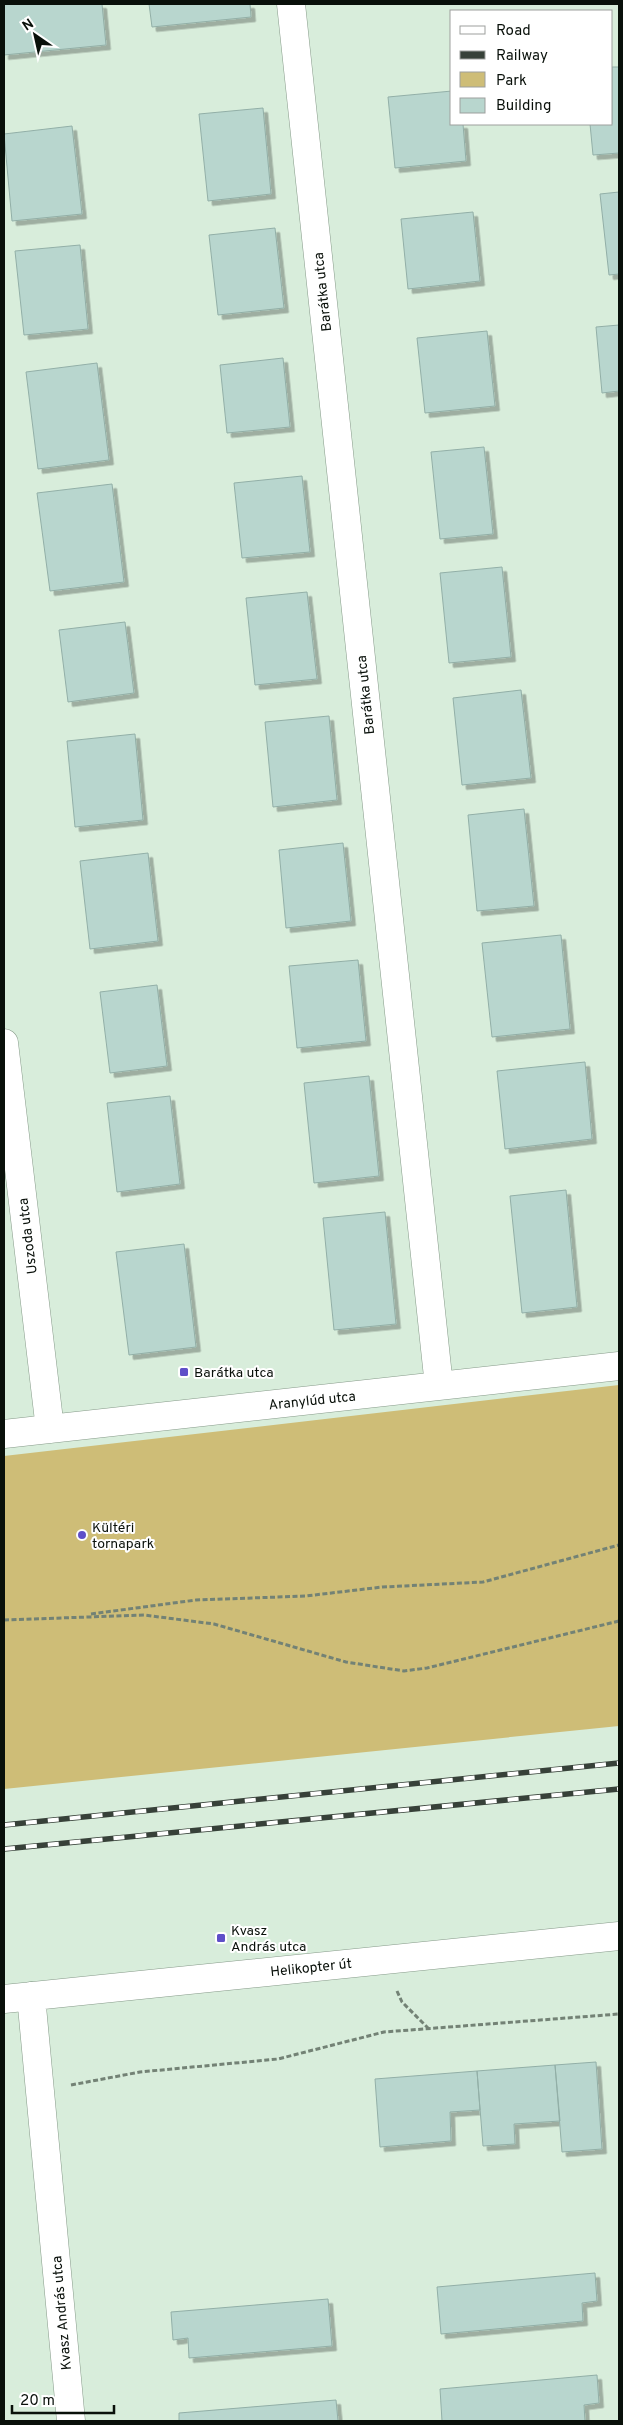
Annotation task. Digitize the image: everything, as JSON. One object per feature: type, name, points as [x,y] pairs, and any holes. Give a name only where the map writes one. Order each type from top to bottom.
[{"type":"street","name":"Barátka utca","points":[[290,4],[440,1386]]},
{"type":"street","name":"Uszoda utca","points":[[4,1043],[7,1097],[50,1429]]},
{"type":"street","name":"Aranylúd utca","points":[[4,1434],[619,1366]]},
{"type":"street","name":"Helikopter út","points":[[4,1999],[619,1936]]},
{"type":"street","name":"Kvasz András utca","points":[[31,1996],[71,2421]]},
{"type":"path","points":[[76,1616],[196,1600],[306,1596],[382,1587],[483,1582],[619,1545]]},
{"type":"path","points":[[4,1620],[144,1614],[214,1624],[346,1662],[404,1671],[427,1668],[619,1621]]},
{"type":"path","points":[[387,1960],[402,2002],[429,2028]]},
{"type":"path","points":[[40,2090],[140,2072],[278,2059],[384,2032],[619,2014]]},
{"type":"green space","points":[[619,1385],[619,1726],[4,1789],[4,1456]]},
{"type":"building","points":[[4,4],[102,4],[106,45],[4,55]]},
{"type":"building","points":[[149,4],[250,4],[251,17],[152,27]]},
{"type":"building","points":[[613,67],[619,67],[619,153],[593,155],[590,125],[613,125]]},
{"type":"building","points":[[450,91],[450,125],[463,125],[466,161],[395,168],[388,97]]},
{"type":"building","points":[[263,108],[271,194],[208,201],[199,114]]},
{"type":"building","points":[[72,126],[82,214],[12,221],[4,134]]},
{"type":"building","points":[[619,192],[619,274],[609,275],[600,194]]},
{"type":"building","points":[[473,212],[480,281],[408,289],[401,219]]},
{"type":"building","points":[[275,228],[284,308],[218,315],[209,235]]},
{"type":"building","points":[[80,245],[88,329],[24,335],[15,251]]},
{"type":"building","points":[[619,325],[619,391],[602,393],[596,327]]},
{"type":"building","points":[[487,331],[495,406],[425,413],[417,338]]},
{"type":"building","points":[[283,358],[290,427],[227,433],[220,365]]},
{"type":"building","points":[[97,363],[109,460],[38,469],[26,372]]},
{"type":"building","points":[[484,447],[493,534],[440,539],[431,452]]},
{"type":"building","points":[[302,476],[310,552],[242,558],[234,483]]},
{"type":"building","points":[[112,484],[124,582],[50,591],[37,493]]},
{"type":"building","points":[[502,567],[511,657],[449,663],[440,573]]},
{"type":"building","points":[[307,592],[317,679],[255,685],[246,598]]},
{"type":"building","points":[[125,622],[134,693],[68,702],[59,630]]},
{"type":"building","points":[[521,690],[531,778],[462,785],[453,698]]},
{"type":"building","points":[[329,716],[337,800],[273,807],[265,722]]},
{"type":"building","points":[[135,734],[143,820],[75,827],[67,741]]},
{"type":"building","points":[[524,809],[534,906],[477,911],[468,815]]},
{"type":"building","points":[[343,843],[351,921],[286,928],[279,850]]},
{"type":"building","points":[[148,853],[158,941],[90,949],[80,861]]},
{"type":"building","points":[[561,935],[570,1029],[492,1037],[482,943]]},
{"type":"building","points":[[358,960],[366,1041],[297,1048],[289,966]]},
{"type":"building","points":[[157,985],[167,1066],[110,1073],[100,992]]},
{"type":"building","points":[[585,1062],[592,1139],[505,1149],[497,1071]]},
{"type":"building","points":[[369,1076],[379,1176],[314,1183],[304,1083]]},
{"type":"building","points":[[170,1096],[180,1184],[117,1192],[107,1103]]},
{"type":"building","points":[[566,1190],[577,1307],[522,1313],[510,1196]]},
{"type":"building","points":[[385,1212],[396,1324],[334,1330],[323,1218]]},
{"type":"building","points":[[184,1244],[196,1347],[129,1355],[116,1252]]},
{"type":"building","points":[[596,2062],[602,2149],[562,2152],[555,2065]]},
{"type":"building","points":[[555,2065],[560,2121],[514,2124],[515,2144],[483,2146],[477,2071]]},
{"type":"building","points":[[477,2071],[480,2110],[450,2112],[451,2141],[380,2147],[375,2079]]},
{"type":"building","points":[[595,2273],[597,2301],[582,2303],[583,2321],[441,2334],[437,2287]]},
{"type":"building","points":[[328,2299],[332,2346],[189,2358],[188,2338],[173,2340],[171,2312]]},
{"type":"building","points":[[597,2375],[599,2403],[584,2405],[585,2421],[442,2421],[440,2389]]},
{"type":"building","points":[[336,2400],[338,2421],[179,2421],[179,2413]]},
{"type":"railway","points":[[4,1825],[619,1763]]},
{"type":"railway","points":[[4,1849],[619,1789]]},
{"type":"place","name":"Barátka utca","points":[[184,1372]]},
{"type":"place","name":"Kültéri tornapark","points":[[82,1535]]},
{"type":"place","name":"Kvasz András utca","points":[[221,1938]]}]
